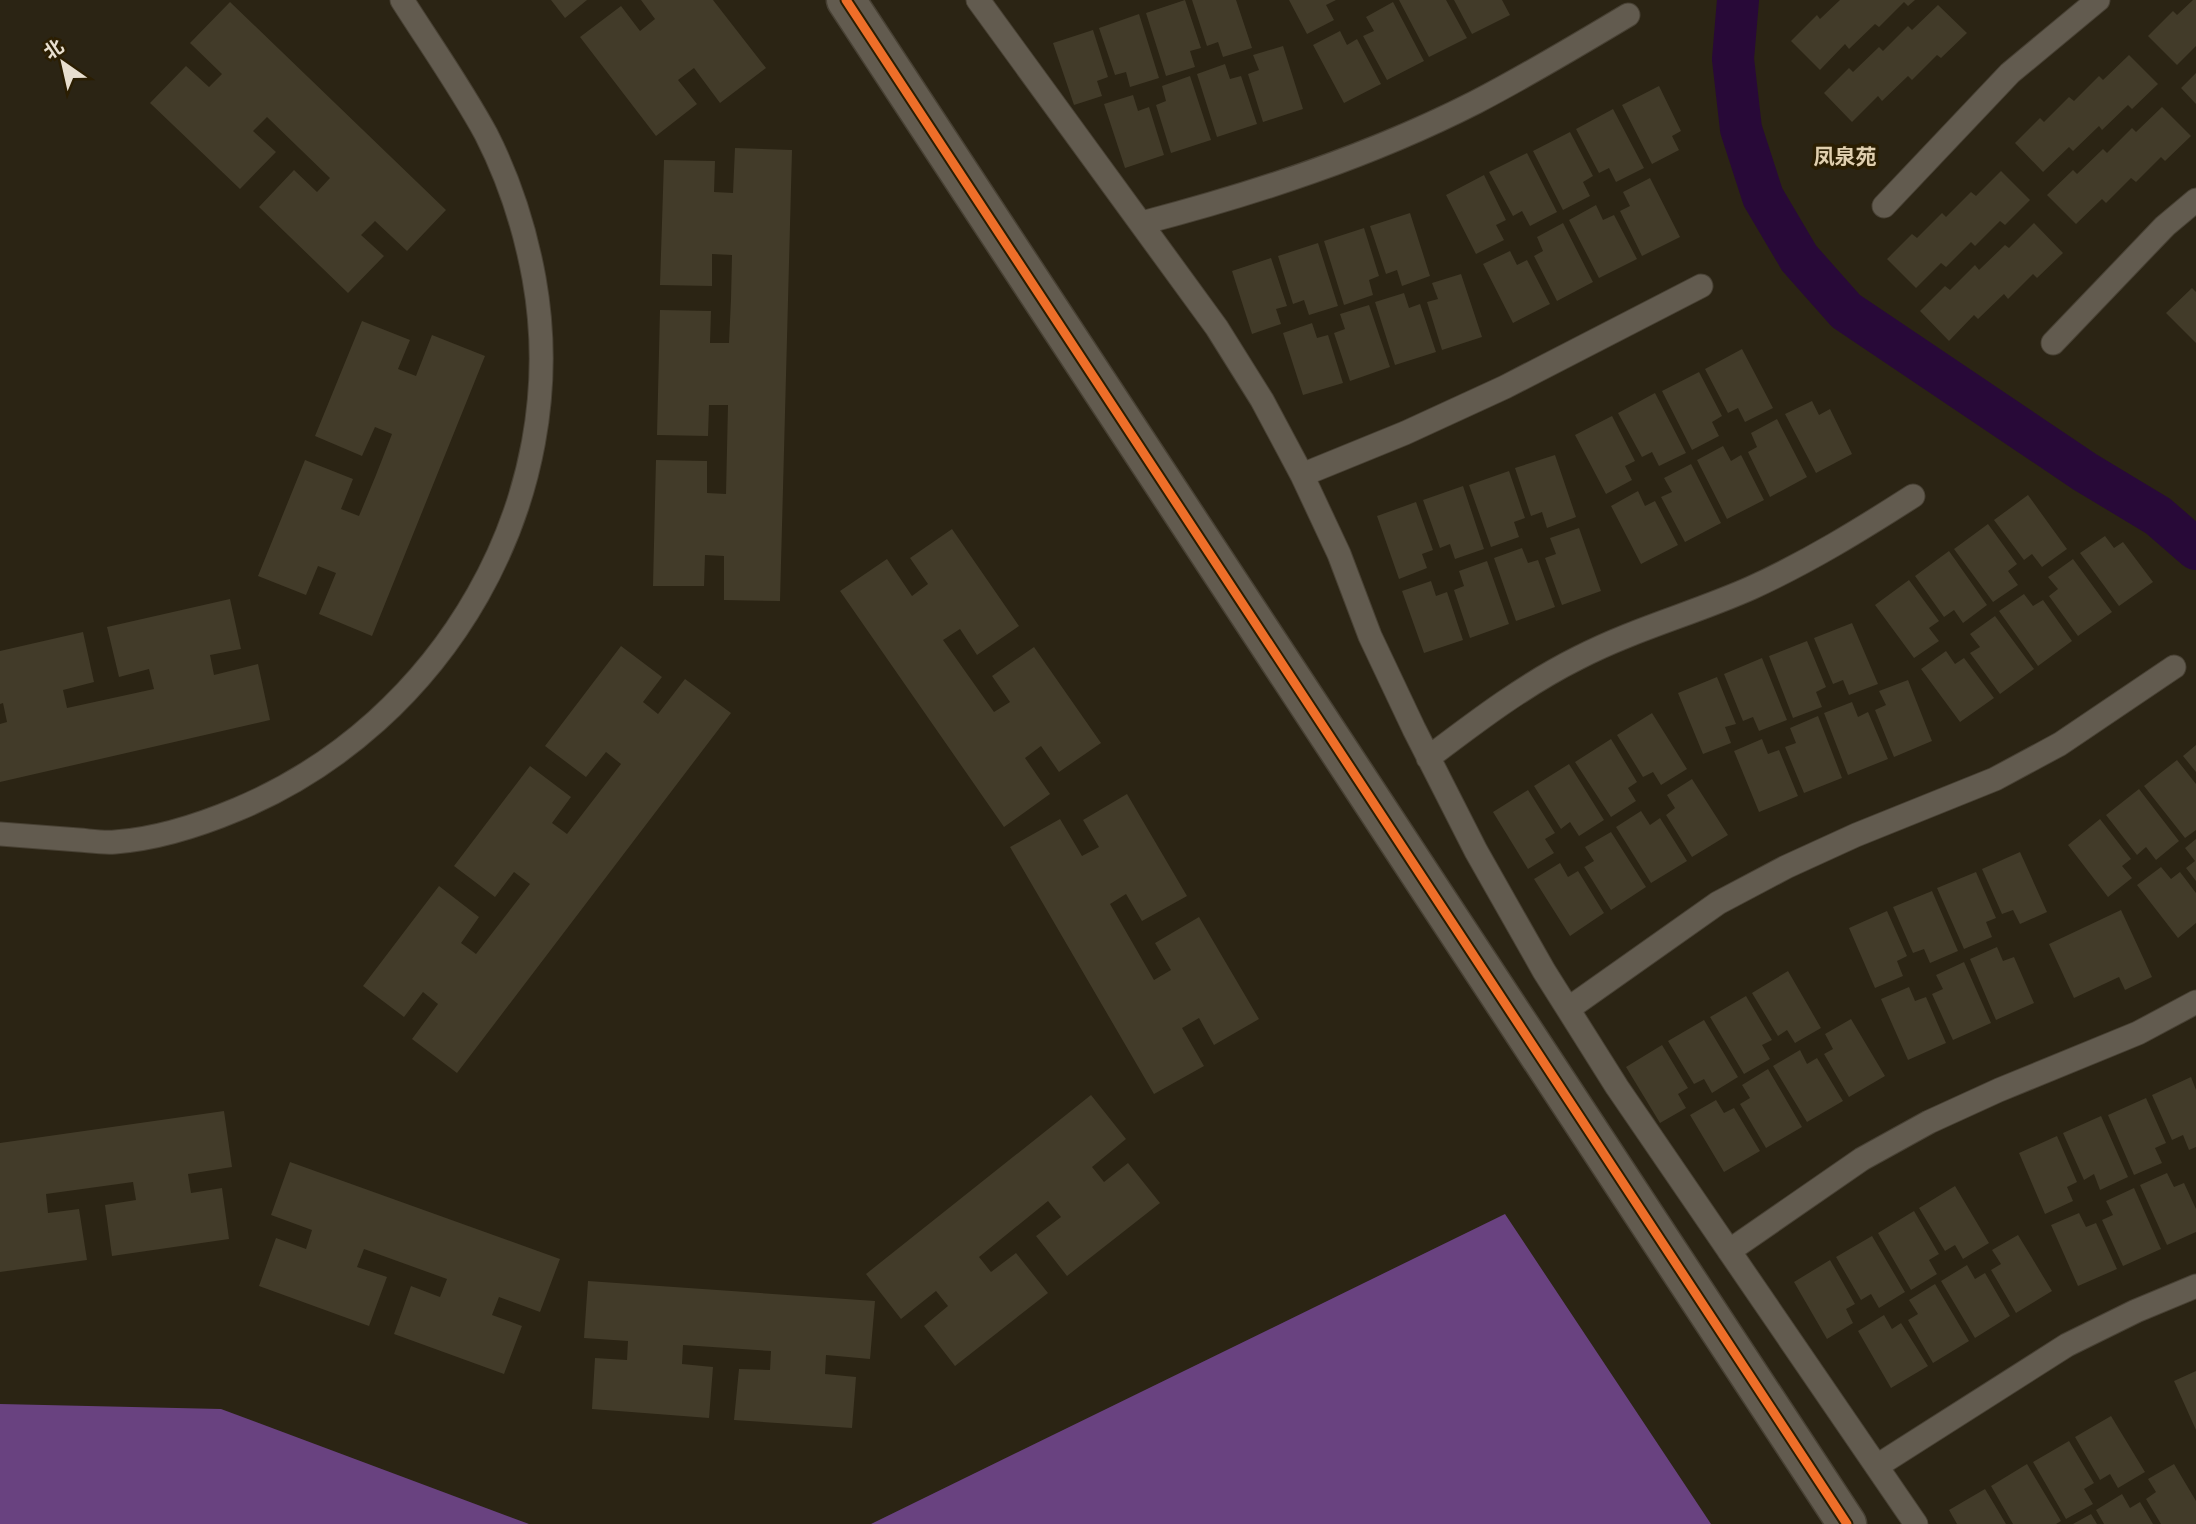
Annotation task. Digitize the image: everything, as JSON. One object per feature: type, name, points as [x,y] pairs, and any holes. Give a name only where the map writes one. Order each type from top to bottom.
[{"type":"street","points":[[846,0],[1847,1524]]},
{"type":"lane","points":[[0,834],[114,843],[166,833],[203,822],[265,797],[311,772],[354,741],[394,707],[429,668],[461,625],[486,580],[508,534],[535,434],[540,331],[534,280],[523,230],[511,193],[485,134],[402,0]]},
{"type":"lane","points":[[978,0],[1217,328],[1262,400],[1303,475],[1339,554],[1370,636],[1476,851],[1617,1087],[1916,1524]]},
{"type":"lane","points":[[1884,205],[2010,73],[2098,0]]},
{"type":"lane","points":[[1142,223],[1227,201],[1394,140],[1474,103],[1552,61],[1628,15]]},
{"type":"lane","points":[[2053,342],[2165,226],[2196,200]]},
{"type":"lane","points":[[1303,475],[1405,433],[1505,387],[1701,286]]},
{"type":"lane","points":[[1428,758],[1501,703],[1579,657],[1750,588],[1834,547],[1913,496]]},
{"type":"lane","points":[[1568,1009],[1718,903],[1786,867],[1856,835],[1995,779],[2060,744],[2174,667]]},
{"type":"lane","points":[[1729,1251],[1862,1159],[1929,1122],[2138,1033],[2196,1002]]},
{"type":"lane","points":[[1877,1466],[2067,1345],[2136,1311],[2196,1286]]},
{"type":"shaded area","points":[[1505,1214],[1711,1524],[871,1524]]},
{"type":"shaded area","points":[[0,1404],[221,1409],[529,1524],[0,1524]]},
{"type":"building","points":[[551,0],[587,0],[565,18]]},
{"type":"building","points":[[641,0],[713,0],[766,68],[720,103],[694,68],[678,80],[697,104],[656,136],[580,37],[621,6],[640,31],[655,19]]},
{"type":"building","points":[[1185,0],[1201,48],[1190,51],[1195,67],[1166,76],[1146,13]]},
{"type":"building","points":[[1192,0],[1236,0],[1252,48],[1223,57],[1218,42],[1207,46]]},
{"type":"building","points":[[1289,0],[1336,0],[1326,5],[1334,20],[1307,34]]},
{"type":"building","points":[[1399,0],[1446,0],[1467,38],[1429,57]]},
{"type":"building","points":[[1454,0],[1502,0],[1510,15],[1472,34]]},
{"type":"building","points":[[1840,0],[1915,0],[1908,6],[1904,2],[1879,27],[1875,24],[1849,49],[1845,44],[1820,70],[1791,41],[1817,15],[1820,19]]},
{"type":"building","points":[[2196,0],[2196,46],[2177,65],[2148,36],[2173,11],[2177,15]]},
{"type":"building","points":[[230,2],[446,210],[407,251],[375,221],[361,235],[384,256],[348,293],[259,207],[294,170],[317,192],[330,178],[267,117],[253,131],[276,152],[240,189],[150,103],[186,66],[209,87],[222,74],[190,43]]},
{"type":"building","points":[[1393,2],[1424,61],[1387,80],[1363,36],[1374,31],[1366,17]]},
{"type":"building","points":[[1938,5],[1967,33],[1941,58],[1937,55],[1912,80],[1908,76],[1882,101],[1878,96],[1852,122],[1824,93],[1849,68],[1853,72],[1879,47],[1883,51],[1908,26],[1912,30]]},
{"type":"building","points":[[1139,14],[1159,78],[1130,87],[1126,72],[1115,75],[1099,28]]},
{"type":"building","points":[[1093,30],[1108,77],[1097,81],[1102,96],[1074,105],[1053,43]]},
{"type":"building","points":[[1340,31],[1347,45],[1357,39],[1381,84],[1344,103],[1313,45]]},
{"type":"building","points":[[1283,46],[1303,109],[1263,122],[1248,74],[1259,70],[1253,55]]},
{"type":"building","points":[[2129,55],[2158,84],[2132,109],[2128,105],[2102,130],[2099,126],[2073,151],[2069,147],[2043,172],[2015,143],[2040,118],[2044,122],[2069,97],[2074,101],[2099,76],[2103,80]]},
{"type":"building","points":[[1225,64],[1230,79],[1241,76],[1257,124],[1217,137],[1197,74]]},
{"type":"building","points":[[2196,73],[2196,104],[2181,88]]},
{"type":"building","points":[[1190,76],[1211,140],[1171,153],[1156,105],[1166,101],[1162,86]]},
{"type":"building","points":[[1659,86],[1681,131],[1672,136],[1679,150],[1652,164],[1622,105]]},
{"type":"building","points":[[1133,95],[1138,111],[1149,107],[1164,155],[1125,168],[1104,104]]},
{"type":"building","points":[[2162,107],[2191,136],[2165,161],[2161,157],[2136,182],[2131,178],[2106,203],[2102,199],[2076,224],[2047,195],[2073,170],[2077,174],[2103,149],[2107,153],[2132,128],[2136,132]]},
{"type":"building","points":[[1613,109],[1644,168],[1616,182],[1609,168],[1599,173],[1576,129]]},
{"type":"building","points":[[1570,132],[1593,176],[1583,182],[1590,196],[1563,210],[1533,151]]},
{"type":"building","points":[[735,148],[792,150],[780,601],[724,600],[724,556],[705,555],[704,586],[653,586],[656,460],[707,461],[707,493],[726,494],[728,405],[709,405],[708,436],[657,435],[660,310],[711,311],[710,343],[729,343],[731,299],[732,255],[712,254],[712,286],[660,285],[664,160],[715,161],[714,192],[733,193]]},
{"type":"building","points":[[1527,153],[1557,212],[1530,226],[1522,211],[1513,216],[1489,172]]},
{"type":"building","points":[[2001,171],[2030,200],[2005,225],[2000,221],[1975,246],[1971,242],[1946,267],[1941,263],[1916,288],[1887,259],[1912,234],[1917,238],[1942,213],[1946,217],[1971,192],[1976,196]]},
{"type":"building","points":[[1484,175],[1506,220],[1496,225],[1504,240],[1476,254],[1446,195]]},
{"type":"building","points":[[1650,178],[1680,237],[1642,256],[1620,211],[1630,206],[1623,192]]},
{"type":"building","points":[[1596,205],[1603,220],[1614,215],[1637,259],[1599,278],[1569,220]]},
{"type":"building","points":[[1410,213],[1430,276],[1402,286],[1397,270],[1386,274],[1370,226]]},
{"type":"building","points":[[1563,223],[1593,282],[1557,301],[1534,256],[1543,251],[1537,237]]},
{"type":"building","points":[[2034,223],[2063,253],[2037,278],[2033,274],[2008,299],[2004,294],[1978,319],[1974,315],[1949,341],[1920,311],[1945,286],[1950,290],[1975,265],[1979,270],[2005,245],[2009,248]]},
{"type":"building","points":[[1364,228],[1379,276],[1369,280],[1373,295],[1344,305],[1324,241]]},
{"type":"building","points":[[1318,243],[1338,306],[1309,315],[1304,300],[1293,304],[1278,256]]},
{"type":"building","points":[[1510,251],[1517,265],[1527,260],[1550,304],[1513,323],[1483,264]]},
{"type":"building","points":[[1271,258],[1287,306],[1276,309],[1281,324],[1252,334],[1232,271]]},
{"type":"building","points":[[1461,274],[1482,337],[1442,350],[1427,302],[1438,299],[1432,283]]},
{"type":"building","points":[[2192,288],[2196,292],[2196,343],[2166,313]]},
{"type":"building","points":[[1404,293],[1409,308],[1420,304],[1436,352],[1395,365],[1375,302]]},
{"type":"building","points":[[1369,305],[1390,367],[1350,381],[1334,333],[1345,329],[1340,314]]},
{"type":"building","points":[[362,321],[410,340],[398,369],[416,376],[432,335],[485,356],[372,636],[319,614],[336,573],[318,566],[306,595],[258,576],[305,460],[353,479],[341,509],[359,516],[376,475],[392,434],[375,427],[362,456],[315,436]]},
{"type":"building","points":[[1312,323],[1317,338],[1328,335],[1343,383],[1303,395],[1283,333]]},
{"type":"building","points":[[1742,349],[1773,408],[1745,422],[1738,408],[1728,413],[1705,369]]},
{"type":"building","points":[[1699,372],[1722,416],[1712,422],[1719,436],[1692,450],[1662,391]]},
{"type":"building","points":[[1655,393],[1686,453],[1659,466],[1652,452],[1642,457],[1618,413]]},
{"type":"building","points":[[1812,401],[1819,415],[1830,409],[1852,454],[1816,473],[1785,414]]},
{"type":"building","points":[[1612,416],[1635,461],[1625,466],[1632,480],[1606,494],[1575,435]]},
{"type":"building","points":[[1777,419],[1807,477],[1770,497],[1748,452],[1757,447],[1751,433]]},
{"type":"building","points":[[1723,446],[1731,461],[1741,455],[1764,500],[1727,519],[1697,460]]},
{"type":"building","points":[[1555,455],[1576,517],[1547,528],[1542,512],[1531,516],[1515,468]]},
{"type":"building","points":[[1691,464],[1721,523],[1685,542],[1661,497],[1672,492],[1664,478]]},
{"type":"building","points":[[1509,471],[1525,518],[1514,522],[1519,537],[1491,547],[1469,485]]},
{"type":"building","points":[[1463,486],[1484,549],[1455,559],[1450,544],[1440,548],[1423,500]]},
{"type":"building","points":[[1638,491],[1645,506],[1655,501],[1678,545],[1641,564],[1611,506]]},
{"type":"building","points":[[2028,495],[2067,549],[2042,567],[2032,554],[2024,560],[1994,520]]},
{"type":"building","points":[[1416,502],[1433,550],[1422,554],[1427,568],[1399,579],[1377,516]]},
{"type":"building","points":[[1988,524],[2017,564],[2008,571],[2018,585],[1993,602],[1954,549]]},
{"type":"building","points":[[1579,528],[1601,591],[1562,605],[1545,558],[1556,554],[1550,538]]},
{"type":"building","points":[[952,529],[1019,626],[977,655],[960,629],[943,640],[994,712],[1010,702],[992,676],[1034,647],[1101,743],[1059,772],[1041,746],[1025,758],[1050,794],[1004,827],[840,591],[887,559],[912,596],[928,584],[910,558]]},
{"type":"building","points":[[2105,536],[2114,548],[2123,542],[2153,582],[2119,606],[2080,553]]},
{"type":"building","points":[[1522,548],[1528,563],[1538,560],[1555,607],[1516,621],[1494,558]]},
{"type":"building","points":[[1949,551],[1987,605],[1963,623],[1954,610],[1944,617],[1915,576]]},
{"type":"building","points":[[2073,559],[2112,612],[2078,636],[2049,596],[2058,589],[2048,577]]},
{"type":"building","points":[[1487,561],[1509,624],[1470,638],[1454,590],[1464,586],[1459,571]]},
{"type":"building","points":[[1909,580],[1939,621],[1929,628],[1939,641],[1914,658],[1875,605]]},
{"type":"building","points":[[1431,581],[1436,596],[1447,592],[1463,640],[1424,653],[1402,591]]},
{"type":"building","points":[[2024,594],[2033,606],[2043,600],[2072,641],[2038,666],[1999,611]]},
{"type":"building","points":[[230,599],[241,649],[210,655],[214,675],[258,664],[270,720],[0,782],[0,724],[7,722],[3,703],[0,704],[0,651],[83,632],[94,682],[63,690],[67,708],[154,689],[149,669],[119,677],[107,627]]},
{"type":"building","points":[[1995,616],[2034,669],[2000,694],[1970,653],[1980,647],[1970,634]]},
{"type":"building","points":[[1852,623],[1878,684],[1849,695],[1843,680],[1833,684],[1814,638]]},
{"type":"building","points":[[1807,641],[1826,687],[1816,692],[1822,707],[1793,718],[1769,656]]},
{"type":"building","points":[[621,646],[662,677],[643,702],[658,714],[685,679],[731,713],[457,1073],[412,1039],[438,1004],[423,992],[404,1017],[363,986],[439,886],[479,917],[461,943],[476,954],[530,884],[514,872],[495,897],[454,866],[530,766],[571,797],[552,823],[567,834],[621,764],[606,752],[586,777],[545,746]]},
{"type":"building","points":[[1946,651],[1955,664],[1964,658],[1994,698],[1960,722],[1921,669]]},
{"type":"building","points":[[1762,658],[1787,720],[1759,731],[1753,717],[1743,721],[1724,674]]},
{"type":"building","points":[[1717,677],[1736,724],[1725,727],[1731,743],[1703,754],[1678,693]]},
{"type":"building","points":[[1908,680],[1932,741],[1894,757],[1875,710],[1886,705],[1879,691]]},
{"type":"building","points":[[1852,702],[1858,717],[1868,712],[1888,759],[1848,775],[1824,713]]},
{"type":"building","points":[[1652,713],[1687,769],[1661,785],[1653,772],[1643,777],[1617,735]]},
{"type":"building","points":[[1818,716],[1842,778],[1804,793],[1785,747],[1796,743],[1790,728]]},
{"type":"building","points":[[1611,739],[1637,782],[1628,788],[1636,801],[1611,817],[1575,762]]},
{"type":"building","points":[[1762,739],[1768,754],[1779,750],[1798,796],[1759,812],[1734,751]]},
{"type":"building","points":[[2196,745],[2196,772],[2183,756]]},
{"type":"building","points":[[2177,760],[2196,784],[2196,830],[2185,838],[2144,786]]},
{"type":"building","points":[[1569,764],[1604,820],[1579,836],[1570,822],[1561,829],[1534,786]]},
{"type":"building","points":[[1692,779],[1728,835],[1692,857],[1666,815],[1675,808],[1667,795]]},
{"type":"building","points":[[2139,789],[2179,841],[2156,860],[2146,847],[2137,855],[2106,815]]},
{"type":"building","points":[[1528,790],[1555,833],[1545,839],[1554,853],[1528,869],[1493,812]]},
{"type":"building","points":[[1127,794],[1187,896],[1142,921],[1126,894],[1110,904],[1154,980],[1171,970],[1155,943],[1199,917],[1259,1019],[1214,1045],[1199,1018],[1182,1028],[1204,1066],[1154,1094],[1010,847],[1060,819],[1082,856],[1099,847],[1083,820]]},
{"type":"building","points":[[1641,811],[1650,825],[1660,818],[1687,861],[1651,883],[1616,827]]},
{"type":"building","points":[[2100,819],[2131,859],[2122,866],[2132,878],[2108,897],[2068,845]]},
{"type":"building","points":[[1611,832],[1646,887],[1611,910],[1584,867],[1594,861],[1585,847]]},
{"type":"building","points":[[2196,839],[2196,881],[2186,868],[2195,861],[2185,848]]},
{"type":"building","points":[[2020,852],[2047,912],[2020,924],[2013,910],[2002,914],[1982,869]]},
{"type":"building","points":[[1560,863],[1568,877],[1578,871],[1604,913],[1570,936],[1534,879]]},
{"type":"building","points":[[2161,867],[2171,879],[2180,872],[2196,893],[2196,923],[2178,938],[2137,885]]},
{"type":"building","points":[[1976,872],[1996,918],[1986,922],[1992,937],[1964,949],[1937,888]]},
{"type":"building","points":[[1932,891],[1958,951],[1930,963],[1924,949],[1913,953],[1893,907]]},
{"type":"building","points":[[2121,910],[2152,977],[2125,990],[2119,977],[2074,998],[2049,944]]},
{"type":"building","points":[[1887,911],[1907,956],[1897,961],[1903,976],[1875,988],[1849,928]]},
{"type":"building","points":[[1997,947],[2003,961],[2014,957],[2034,1003],[1996,1020],[1970,959]]},
{"type":"building","points":[[1964,962],[1991,1023],[1953,1040],[1932,994],[1943,989],[1936,975]]},
{"type":"building","points":[[1788,971],[1821,1028],[1795,1043],[1787,1030],[1778,1036],[1752,993]]},
{"type":"building","points":[[1909,987],[1915,1001],[1926,997],[1946,1043],[1908,1060],[1881,999]]},
{"type":"building","points":[[1746,996],[1772,1040],[1762,1045],[1770,1059],[1744,1074],[1710,1017]]},
{"type":"building","points":[[1851,1019],[1885,1076],[1849,1097],[1824,1054],[1833,1049],[1825,1034]]},
{"type":"building","points":[[1704,1020],[1738,1077],[1712,1093],[1704,1079],[1694,1084],[1668,1041]]},
{"type":"building","points":[[1662,1045],[1688,1088],[1678,1094],[1686,1108],[1660,1123],[1626,1067]]},
{"type":"building","points":[[1800,1050],[1807,1064],[1817,1058],[1843,1101],[1807,1122],[1773,1066]]},
{"type":"building","points":[[1768,1069],[1802,1127],[1766,1148],[1740,1104],[1750,1098],[1742,1085]]},
{"type":"building","points":[[2191,1077],[2196,1090],[2196,1147],[2189,1150],[2183,1135],[2172,1140],[2152,1095]]},
{"type":"building","points":[[1091,1095],[1126,1139],[1092,1167],[1104,1182],[1128,1163],[1160,1203],[1067,1276],[1036,1236],[1061,1217],[1048,1201],[979,1257],[991,1272],[1016,1253],[1048,1293],[955,1366],[924,1326],[948,1306],[936,1291],[901,1319],[866,1274]]},
{"type":"building","points":[[2146,1098],[2166,1143],[2155,1148],[2162,1163],[2134,1175],[2108,1115]]},
{"type":"building","points":[[1716,1100],[1724,1113],[1734,1108],[1760,1151],[1724,1172],[1690,1115]]},
{"type":"building","points":[[224,1111],[232,1167],[188,1174],[191,1193],[222,1188],[229,1239],[112,1256],[105,1205],[136,1200],[133,1182],[46,1194],[48,1213],[79,1209],[87,1260],[0,1272],[0,1143]]},
{"type":"building","points":[[2101,1116],[2128,1177],[2100,1190],[2094,1174],[2084,1180],[2063,1133]]},
{"type":"building","points":[[2057,1136],[2077,1182],[2067,1187],[2073,1201],[2045,1214],[2019,1153]]},
{"type":"building","points":[[290,1162],[560,1259],[540,1312],[499,1297],[492,1315],[522,1326],[504,1374],[394,1334],[411,1286],[440,1297],[447,1279],[364,1249],[357,1267],[387,1277],[369,1326],[259,1286],[276,1238],[306,1249],[312,1230],[271,1215]]},
{"type":"building","points":[[2167,1173],[2174,1187],[2184,1183],[2196,1209],[2196,1232],[2167,1245],[2140,1185]]},
{"type":"building","points":[[1955,1186],[1989,1243],[1963,1259],[1955,1245],[1945,1251],[1919,1208]]},
{"type":"building","points":[[2134,1188],[2161,1249],[2123,1266],[2102,1220],[2113,1215],[2106,1201]]},
{"type":"building","points":[[1914,1211],[1939,1254],[1929,1260],[1937,1274],[1911,1290],[1878,1233]]},
{"type":"building","points":[[2079,1213],[2086,1227],[2096,1223],[2117,1269],[2078,1286],[2051,1225]]},
{"type":"building","points":[[2018,1235],[2052,1291],[2016,1313],[1991,1270],[2001,1264],[1992,1250]]},
{"type":"building","points":[[1872,1236],[1905,1292],[1879,1308],[1871,1294],[1861,1300],[1836,1257]]},
{"type":"building","points":[[1830,1260],[1855,1304],[1846,1309],[1853,1323],[1827,1339],[1794,1282]]},
{"type":"building","points":[[1967,1265],[1975,1279],[1985,1273],[2010,1316],[1975,1338],[1941,1281]]},
{"type":"building","points":[[588,1281],[875,1301],[870,1359],[826,1355],[825,1374],[856,1377],[852,1428],[734,1420],[739,1369],[770,1370],[771,1351],[683,1345],[682,1364],[713,1367],[709,1418],[592,1409],[595,1358],[627,1360],[628,1341],[584,1338]]},
{"type":"building","points":[[1935,1284],[1969,1341],[1933,1363],[1908,1320],[1918,1314],[1909,1300]]},
{"type":"building","points":[[1884,1315],[1892,1329],[1901,1323],[1928,1366],[1891,1388],[1858,1331]]},
{"type":"building","points":[[2196,1371],[2196,1430],[2174,1381]]},
{"type":"building","points":[[2111,1416],[2145,1472],[2118,1488],[2110,1474],[2100,1480],[2075,1437]]},
{"type":"building","points":[[2069,1441],[2094,1483],[2084,1489],[2093,1504],[2066,1519],[2033,1462]]},
{"type":"building","points":[[2027,1464],[2061,1521],[2056,1524],[2013,1524],[1991,1486]]},
{"type":"building","points":[[2174,1464],[2196,1501],[2196,1524],[2161,1524],[2146,1499],[2156,1492],[2148,1479]]},
{"type":"building","points":[[1985,1489],[2006,1524],[1957,1524],[1949,1510]]},
{"type":"building","points":[[2122,1494],[2130,1508],[2140,1502],[2153,1524],[2104,1524],[2096,1510]]},
{"type":"building","points":[[2091,1514],[2097,1524],[2073,1524]]},
{"type":"waterway","points":[[1738,0],[1733,59],[1741,129],[1763,197],[1799,258],[1846,311],[2085,472],[2158,516],[2196,549]]},
{"type":"cycle path","points":[[846,0],[1847,1524]]},
{"type":"district","name":"凤泉苑","points":[[1845,157]]}]
